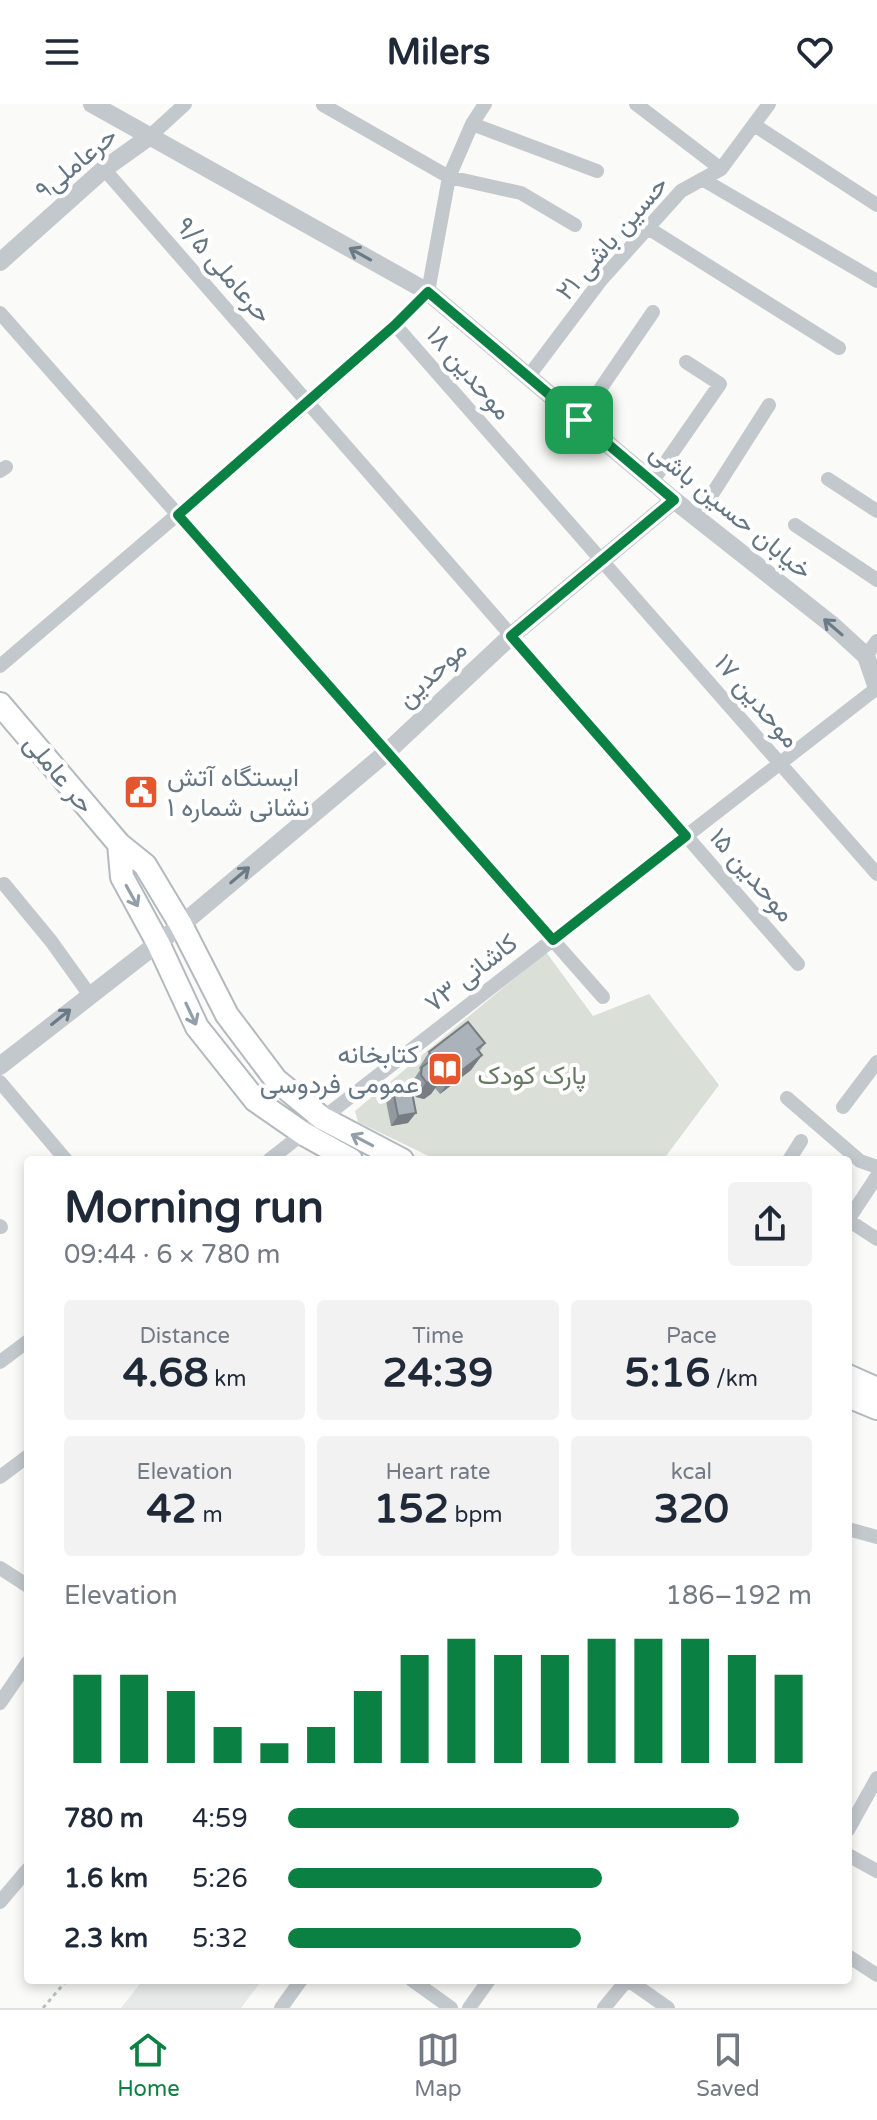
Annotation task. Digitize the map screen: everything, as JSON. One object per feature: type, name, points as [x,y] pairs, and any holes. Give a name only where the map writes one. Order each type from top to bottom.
[{"type":"main road","name":"حر عاملی","points":[[0,704],[119,844],[145,865],[181,925],[227,1015],[276,1080],[322,1118],[394,1156]]},
{"type":"main road","points":[[119,844],[122,877],[158,943],[197,1027],[255,1100],[304,1134],[344,1156]]},
{"type":"main road","points":[[852,1378],[877,1389]]},
{"type":"main road","points":[[852,1398],[877,1408]]},
{"type":"street","name":"خیابان حسین باشی","points":[[92,104],[428,292],[674,500],[831,624],[871,648],[877,688]]},
{"type":"street","points":[[149,137],[185,104]]},
{"type":"street","points":[[0,666],[308,403],[428,292],[449,177],[472,124],[485,104]]},
{"type":"street","points":[[636,104],[721,169]]},
{"type":"street","name":"حسین باشی ۲۱","points":[[528,377],[601,280],[681,191],[721,169],[769,104]]},
{"type":"street","points":[[323,105],[449,177],[521,193],[575,225]]},
{"type":"street","points":[[472,124],[597,171]]},
{"type":"street","points":[[754,125],[877,205]]},
{"type":"street","name":"حرعاملی۹","points":[[0,262],[104,169],[149,137]]},
{"type":"street","name":"حرعاملی ۹/۵","points":[[104,169],[511,636]]},
{"type":"street","points":[[702,179],[877,281]]},
{"type":"street","points":[[648,228],[839,348]]},
{"type":"street","points":[[579,420],[653,312]]},
{"type":"street","points":[[0,313],[603,997]]},
{"type":"street","name":"موحدین ۱۸","points":[[395,325],[601,560]]},
{"type":"street","points":[[652,482],[720,384],[686,362]]},
{"type":"street","points":[[697,518],[769,405]]},
{"type":"street","points":[[828,479],[877,511]]},
{"type":"street","name":"موحدین","points":[[0,1066],[181,925],[387,752],[511,636],[674,500]]},
{"type":"street","points":[[795,525],[877,580]]},
{"type":"street","name":"موحدین ۱۷","points":[[601,560],[877,874]]},
{"type":"street","name":"موحدین ۱۵","points":[[511,636],[798,964]]},
{"type":"street","name":"کاشانی ۷۳","points":[[274,1156],[877,688]]},
{"type":"street","points":[[4,884],[89,994]]},
{"type":"street","points":[[843,1107],[877,1062]]},
{"type":"street","points":[[0,1082],[63,1156]]},
{"type":"street","points":[[787,1098],[860,1161],[877,1167]]},
{"type":"street","points":[[792,1156],[801,1141]]},
{"type":"street","points":[[852,1214],[877,1176]]},
{"type":"street","points":[[852,1223],[877,1239]]},
{"type":"street","points":[[0,1362],[24,1344]]},
{"type":"street","points":[[0,1477],[24,1459]]},
{"type":"street","points":[[852,1531],[877,1537]]},
{"type":"street","points":[[0,1568],[24,1583]]},
{"type":"street","points":[[0,1703],[24,1668]]},
{"type":"street","points":[[0,1677],[13,1686]]},
{"type":"street","points":[[852,1823],[877,1778]]},
{"type":"street","points":[[852,1857],[877,1871]]},
{"type":"street","points":[[0,1902],[24,1874]]},
{"type":"street","points":[[852,1959],[877,1975]]},
{"type":"street","points":[[281,2008],[298,1984]]},
{"type":"street","points":[[418,1984],[451,2008]]},
{"type":"street","points":[[469,2008],[486,1984]]},
{"type":"street","points":[[604,2008],[625,1984]]},
{"type":"street","points":[[634,1984],[668,2008]]},
{"type":"path","points":[[43,2008],[64,1984]]},
{"type":"shaded area","points":[[140,1984],[259,1984],[241,2008],[121,2008]]},
{"type":"green space","name":"پارک کودک","points":[[546,952],[593,1016],[649,994],[719,1085],[666,1156],[429,1156],[358,1122],[355,1111]]},
{"type":"building","name":"کتابخانه عمومی فردوسی","points":[[468,1022],[485,1043],[477,1049],[482,1055],[450,1079],[443,1070],[442,1079],[435,1084],[426,1082],[421,1075],[422,1067],[429,1062],[437,1063],[429,1052]]},
{"type":"building","points":[[411,1087],[416,1113],[398,1116],[393,1090]]},
{"type":"place","name":"ایستگاه آتش نشانی شماره ۱","points":[[141,792]]},
{"type":"place","name":"کتابخانه عمومی فردوسی","points":[[445,1069]]},
{"type":"route","points":[[428,292],[579,420],[674,500],[511,636],[686,836],[553,940],[178,515],[308,403],[428,292]]}]
